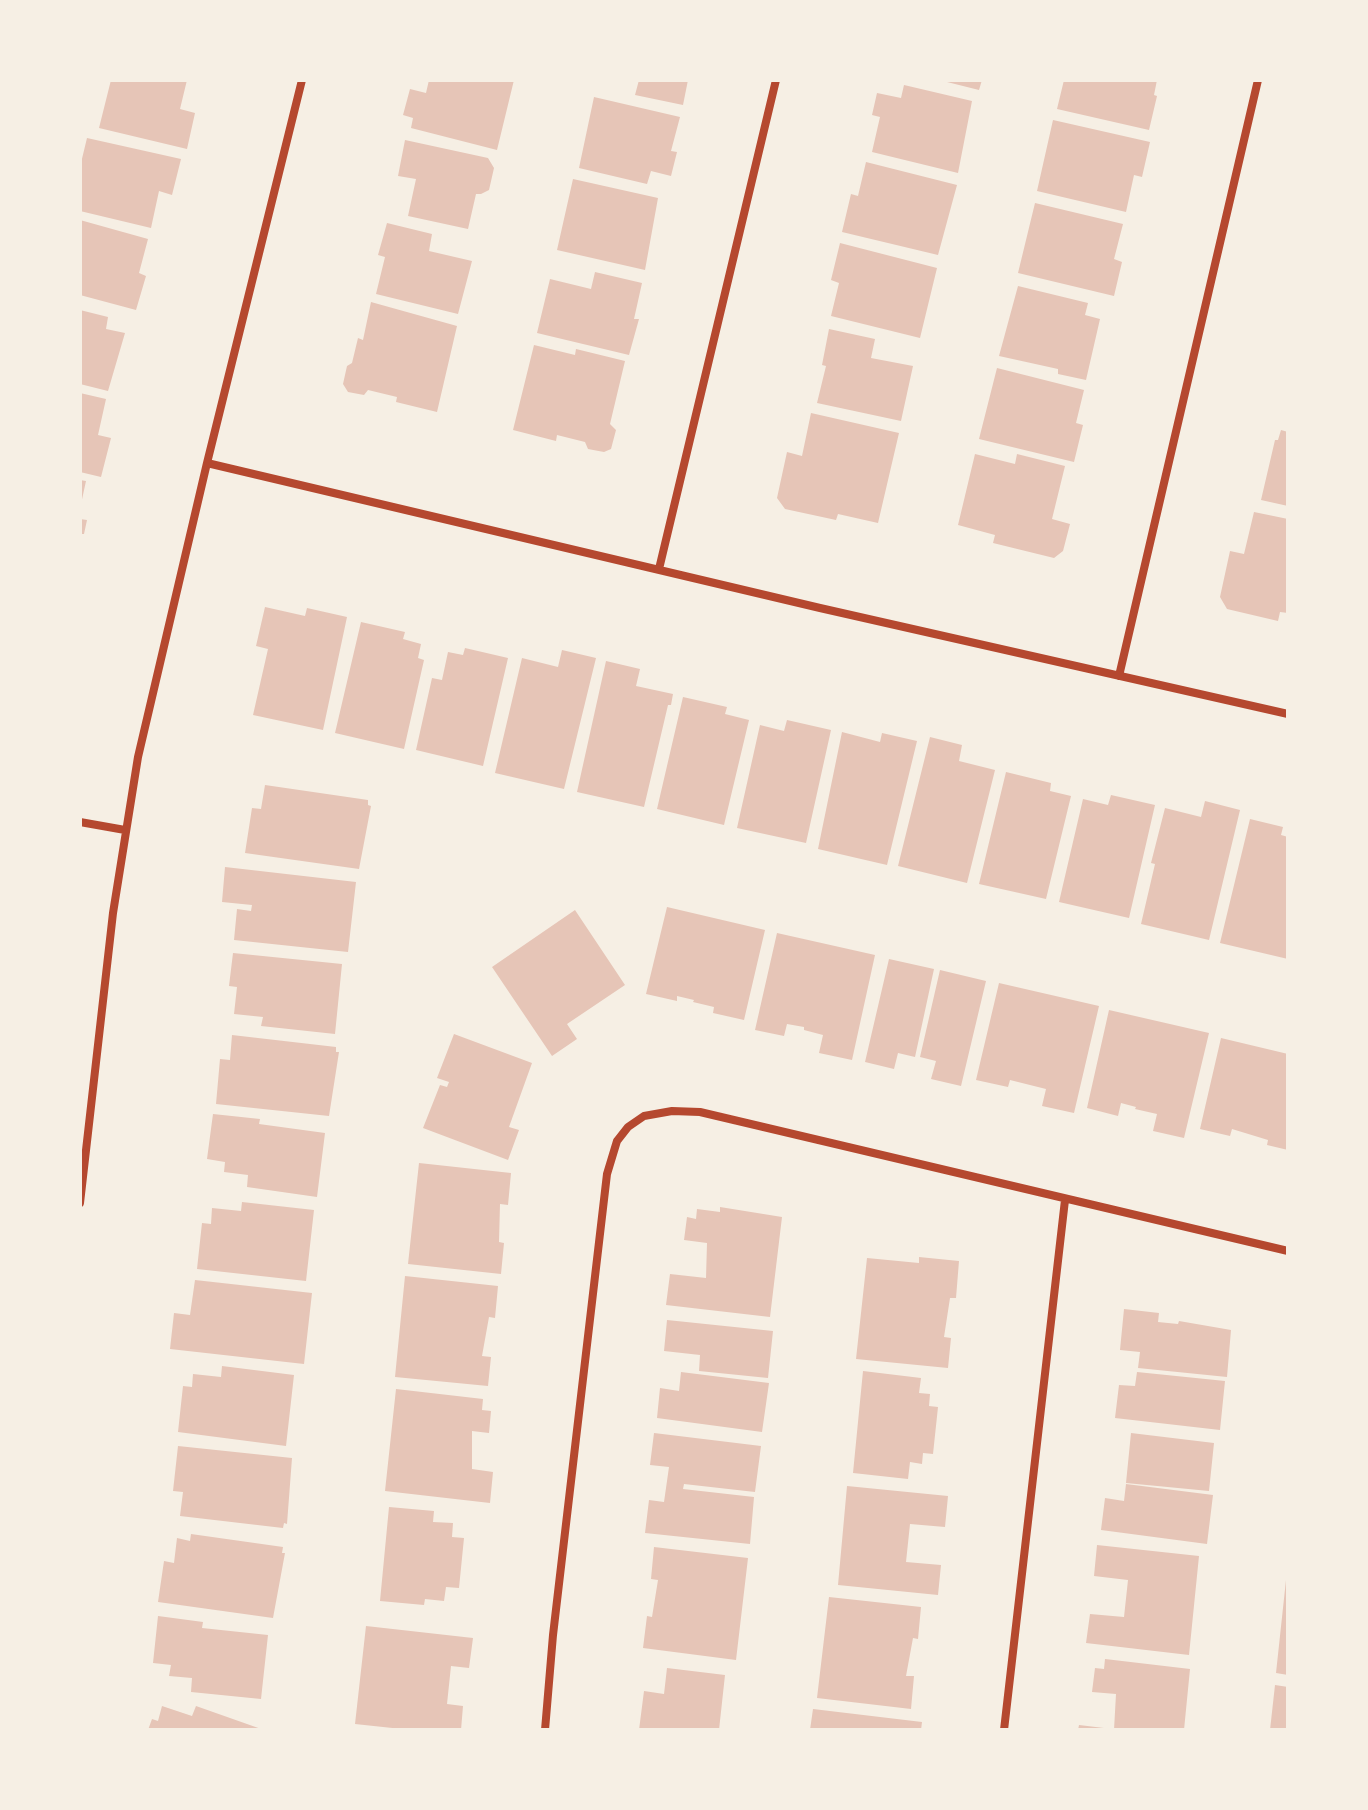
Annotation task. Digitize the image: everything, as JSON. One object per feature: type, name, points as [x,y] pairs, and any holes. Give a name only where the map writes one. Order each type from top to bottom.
[{"type":"street","points":[[80,1203],[125,830],[138,757],[302,80]]},
{"type":"street","points":[[659,569],[776,80]]},
{"type":"street","points":[[1119,676],[1258,80]]},
{"type":"street","points":[[207,463],[1288,714]]},
{"type":"street","points":[[80,822],[125,830]]},
{"type":"street","points":[[545,1730],[607,1174],[617,1141],[628,1127],[644,1116],[672,1111],[700,1112],[1288,1251]]},
{"type":"street","points":[[1004,1730],[1065,1200]]},
{"type":"building","points":[[111,80],[187,80],[180,109],[195,113],[187,149],[99,128]]},
{"type":"building","points":[[429,80],[514,80],[497,150],[411,128],[413,118],[403,115],[410,89],[426,93]]},
{"type":"building","points":[[639,80],[688,80],[683,105],[635,95]]},
{"type":"building","points":[[939,80],[982,80],[979,90]]},
{"type":"building","points":[[1064,80],[1157,80],[1154,95],[1157,96],[1149,130],[1057,109]]},
{"type":"building","points":[[904,85],[972,101],[958,173],[872,152],[880,117],[872,115],[877,93],[901,98]]},
{"type":"building","points":[[594,97],[680,117],[671,151],[677,152],[671,176],[651,171],[647,184],[579,168]]},
{"type":"building","points":[[1053,120],[1150,142],[1142,177],[1134,175],[1126,212],[1037,191]]},
{"type":"building","points":[[87,138],[181,159],[172,195],[159,191],[151,228],[80,211],[80,167]]},
{"type":"building","points":[[405,140],[488,158],[494,168],[489,190],[476,194],[468,229],[408,216],[416,179],[398,176]]},
{"type":"building","points":[[866,162],[957,185],[938,255],[842,232],[851,194],[858,196]]},
{"type":"building","points":[[573,179],[658,198],[645,270],[557,250]]},
{"type":"building","points":[[1035,203],[1123,224],[1114,259],[1122,262],[1114,296],[1018,273]]},
{"type":"building","points":[[80,220],[148,239],[139,273],[146,276],[136,310],[80,295]]},
{"type":"building","points":[[387,223],[432,234],[429,251],[472,261],[458,314],[376,294],[385,257],[378,255]]},
{"type":"building","points":[[840,243],[937,268],[920,338],[831,316],[839,283],[831,280]]},
{"type":"building","points":[[595,272],[642,283],[634,319],[639,319],[629,355],[537,333],[550,279],[591,289]]},
{"type":"building","points":[[1018,286],[1088,303],[1085,315],[1100,319],[1086,380],[1058,374],[1058,369],[999,356]]},
{"type":"building","points":[[371,302],[457,326],[437,412],[396,402],[397,397],[368,390],[364,395],[348,392],[343,384],[358,338],[363,340]]},
{"type":"building","points":[[80,310],[108,317],[106,329],[125,333],[108,391],[80,384]]},
{"type":"building","points":[[829,329],[875,339],[871,358],[913,366],[901,421],[817,403],[826,366],[822,365]]},
{"type":"building","points":[[534,345],[575,355],[576,349],[625,361],[610,424],[616,430],[611,449],[604,452],[588,449],[585,442],[557,435],[556,441],[513,430]]},
{"type":"building","points":[[997,368],[1084,390],[1076,423],[1083,425],[1074,462],[979,439]]},
{"type":"building","points":[[80,393],[106,399],[98,435],[111,438],[101,477],[80,472]]},
{"type":"building","points":[[811,413],[899,433],[878,523],[838,514],[836,520],[785,509],[777,498],[787,452],[802,456]]},
{"type":"building","points":[[1281,430],[1288,432],[1288,506],[1261,500],[1275,440],[1278,440]]},
{"type":"building","points":[[975,454],[1015,464],[1017,454],[1065,466],[1052,519],[1070,524],[1063,551],[1054,558],[993,543],[995,535],[958,525]]},
{"type":"building","points":[[80,480],[86,481],[81,504],[80,504]]},
{"type":"building","points":[[1254,512],[1288,519],[1288,613],[1280,612],[1278,621],[1227,609],[1220,597],[1230,551],[1244,554]]},
{"type":"building","points":[[80,519],[87,520],[84,534],[80,534]]},
{"type":"building","points":[[265,607],[305,616],[307,608],[347,617],[323,730],[253,715],[268,649],[256,646]]},
{"type":"building","points":[[361,622],[405,632],[403,639],[421,644],[418,658],[424,660],[404,749],[335,733]]},
{"type":"building","points":[[465,648],[508,658],[483,766],[416,750],[432,678],[442,680],[448,652],[463,655]]},
{"type":"building","points":[[562,650],[596,658],[564,789],[495,773],[522,658],[558,667]]},
{"type":"building","points":[[606,661],[640,669],[636,686],[673,694],[644,807],[577,792]]},
{"type":"building","points":[[683,697],[727,707],[725,714],[749,720],[724,825],[657,809]]},
{"type":"building","points":[[787,720],[831,730],[806,843],[737,828],[760,725],[784,731]]},
{"type":"building","points":[[842,732],[880,742],[882,733],[917,741],[887,865],[818,849]]},
{"type":"building","points":[[930,737],[962,745],[959,761],[995,770],[967,883],[898,866]]},
{"type":"building","points":[[1006,772],[1051,783],[1050,791],[1071,796],[1046,899],[979,884]]},
{"type":"building","points":[[265,785],[368,800],[371,806],[359,869],[245,853],[252,808],[261,809]]},
{"type":"building","points":[[1111,795],[1155,805],[1129,918],[1059,902],[1083,799],[1108,805]]},
{"type":"building","points":[[1205,801],[1240,810],[1209,940],[1141,924],[1155,864],[1151,863],[1165,808],[1201,817]]},
{"type":"building","points":[[1250,819],[1283,827],[1281,835],[1288,837],[1288,959],[1220,943]]},
{"type":"building","points":[[225,867],[356,882],[348,952],[234,940],[237,909],[251,911],[252,905],[222,902]]},
{"type":"building","points":[[667,907],[765,930],[744,1020],[713,1013],[714,1007],[694,1000],[677,996],[677,1001],[646,994]]},
{"type":"building","points":[[575,910],[625,985],[567,1024],[577,1039],[552,1056],[492,967]]},
{"type":"building","points":[[777,933],[875,955],[852,1060],[819,1053],[823,1035],[804,1030],[804,1027],[787,1024],[784,1036],[755,1030]]},
{"type":"building","points":[[233,953],[342,964],[335,1034],[261,1026],[263,1017],[234,1014],[237,987],[229,986]]},
{"type":"building","points":[[889,959],[934,969],[915,1057],[898,1053],[894,1069],[865,1062]]},
{"type":"building","points":[[940,970],[986,981],[961,1086],[931,1079],[936,1061],[920,1057]]},
{"type":"building","points":[[999,983],[1099,1006],[1074,1113],[1042,1106],[1046,1089],[1010,1080],[1008,1087],[976,1080]]},
{"type":"building","points":[[1109,1010],[1209,1033],[1184,1138],[1153,1131],[1157,1114],[1136,1107],[1121,1103],[1118,1116],[1087,1108]]},
{"type":"building","points":[[454,1034],[532,1063],[509,1127],[519,1130],[508,1160],[423,1128],[440,1085],[447,1087],[449,1082],[437,1078]]},
{"type":"building","points":[[232,1035],[336,1047],[336,1052],[339,1052],[329,1116],[216,1104],[220,1059],[230,1060]]},
{"type":"building","points":[[1221,1038],[1288,1054],[1288,1150],[1267,1145],[1268,1140],[1232,1129],[1230,1136],[1200,1129]]},
{"type":"building","points":[[213,1114],[260,1119],[259,1124],[325,1133],[317,1197],[247,1187],[248,1175],[224,1172],[225,1162],[207,1159]]},
{"type":"building","points":[[419,1163],[511,1173],[508,1205],[500,1204],[499,1242],[504,1243],[501,1274],[408,1264]]},
{"type":"building","points":[[242,1202],[314,1210],[306,1281],[197,1269],[202,1223],[211,1224],[212,1208],[241,1211]]},
{"type":"building","points":[[720,1207],[782,1217],[770,1317],[666,1305],[670,1274],[706,1278],[707,1243],[684,1240],[687,1217],[696,1219],[697,1209],[720,1212]]},
{"type":"building","points":[[919,1257],[959,1261],[956,1298],[950,1298],[944,1337],[951,1338],[948,1368],[856,1359],[867,1258],[919,1263]]},
{"type":"building","points":[[405,1276],[498,1286],[495,1318],[489,1317],[482,1356],[491,1357],[488,1386],[395,1377]]},
{"type":"building","points":[[195,1280],[312,1293],[304,1364],[170,1349],[174,1313],[190,1315]]},
{"type":"building","points":[[1124,1309],[1159,1313],[1158,1322],[1178,1324],[1179,1321],[1231,1330],[1227,1377],[1138,1368],[1140,1352],[1120,1350]]},
{"type":"building","points":[[667,1320],[773,1331],[768,1378],[699,1371],[700,1355],[664,1351]]},
{"type":"building","points":[[222,1366],[294,1375],[286,1446],[178,1432],[183,1386],[192,1387],[193,1374],[221,1377]]},
{"type":"building","points":[[863,1371],[921,1378],[919,1393],[930,1394],[929,1406],[938,1407],[933,1454],[923,1453],[922,1464],[910,1462],[908,1479],[853,1473]]},
{"type":"building","points":[[681,1372],[769,1383],[762,1432],[657,1418],[660,1388],[679,1391]]},
{"type":"building","points":[[1137,1372],[1225,1381],[1220,1430],[1115,1418],[1119,1385],[1135,1386]]},
{"type":"building","points":[[396,1389],[483,1399],[482,1410],[491,1411],[489,1433],[472,1431],[472,1469],[493,1472],[490,1503],[385,1491]]},
{"type":"building","points":[[654,1433],[761,1446],[755,1492],[684,1484],[683,1489],[754,1497],[750,1544],[645,1533],[649,1500],[664,1502],[669,1467],[650,1465]]},
{"type":"building","points":[[1131,1433],[1214,1443],[1209,1491],[1126,1483]]},
{"type":"building","points":[[178,1446],[292,1458],[287,1524],[284,1523],[283,1528],[180,1516],[183,1492],[173,1491]]},
{"type":"building","points":[[1126,1484],[1213,1495],[1207,1544],[1101,1530],[1105,1498],[1124,1501]]},
{"type":"building","points":[[847,1486],[948,1496],[945,1527],[910,1524],[906,1562],[941,1565],[938,1595],[838,1585]]},
{"type":"building","points":[[389,1507],[434,1511],[433,1522],[453,1523],[452,1537],[464,1538],[459,1588],[446,1587],[444,1601],[425,1599],[424,1605],[380,1601]]},
{"type":"building","points":[[191,1534],[283,1547],[282,1553],[285,1553],[273,1618],[158,1602],[164,1561],[174,1563],[177,1538],[190,1541]]},
{"type":"building","points":[[1097,1545],[1199,1556],[1189,1655],[1086,1643],[1090,1614],[1124,1617],[1128,1580],[1094,1576]]},
{"type":"building","points":[[654,1547],[748,1558],[736,1660],[643,1648],[647,1616],[652,1617],[658,1580],[651,1579]]},
{"type":"building","points":[[1288,1580],[1288,1675],[1276,1673]]},
{"type":"building","points":[[829,1597],[921,1607],[918,1639],[913,1638],[906,1676],[914,1676],[911,1709],[817,1698]]},
{"type":"building","points":[[158,1616],[203,1622],[202,1628],[268,1635],[261,1699],[191,1692],[192,1678],[169,1676],[171,1665],[153,1663]]},
{"type":"building","points":[[366,1626],[473,1638],[469,1668],[451,1666],[447,1704],[463,1706],[461,1730],[411,1730],[355,1724]]},
{"type":"building","points":[[1105,1659],[1190,1669],[1184,1730],[1114,1730],[1116,1694],[1092,1692],[1095,1668],[1104,1669]]},
{"type":"building","points":[[667,1668],[725,1675],[719,1730],[639,1730],[644,1691],[664,1694]]},
{"type":"building","points":[[1275,1685],[1288,1687],[1288,1730],[1270,1730]]},
{"type":"building","points":[[162,1706],[192,1716],[196,1706],[264,1730],[148,1730],[152,1719],[158,1721]]},
{"type":"building","points":[[813,1709],[922,1722],[921,1730],[810,1730]]},
{"type":"building","points":[[1079,1725],[1104,1728],[1104,1730],[1078,1730]]}]
